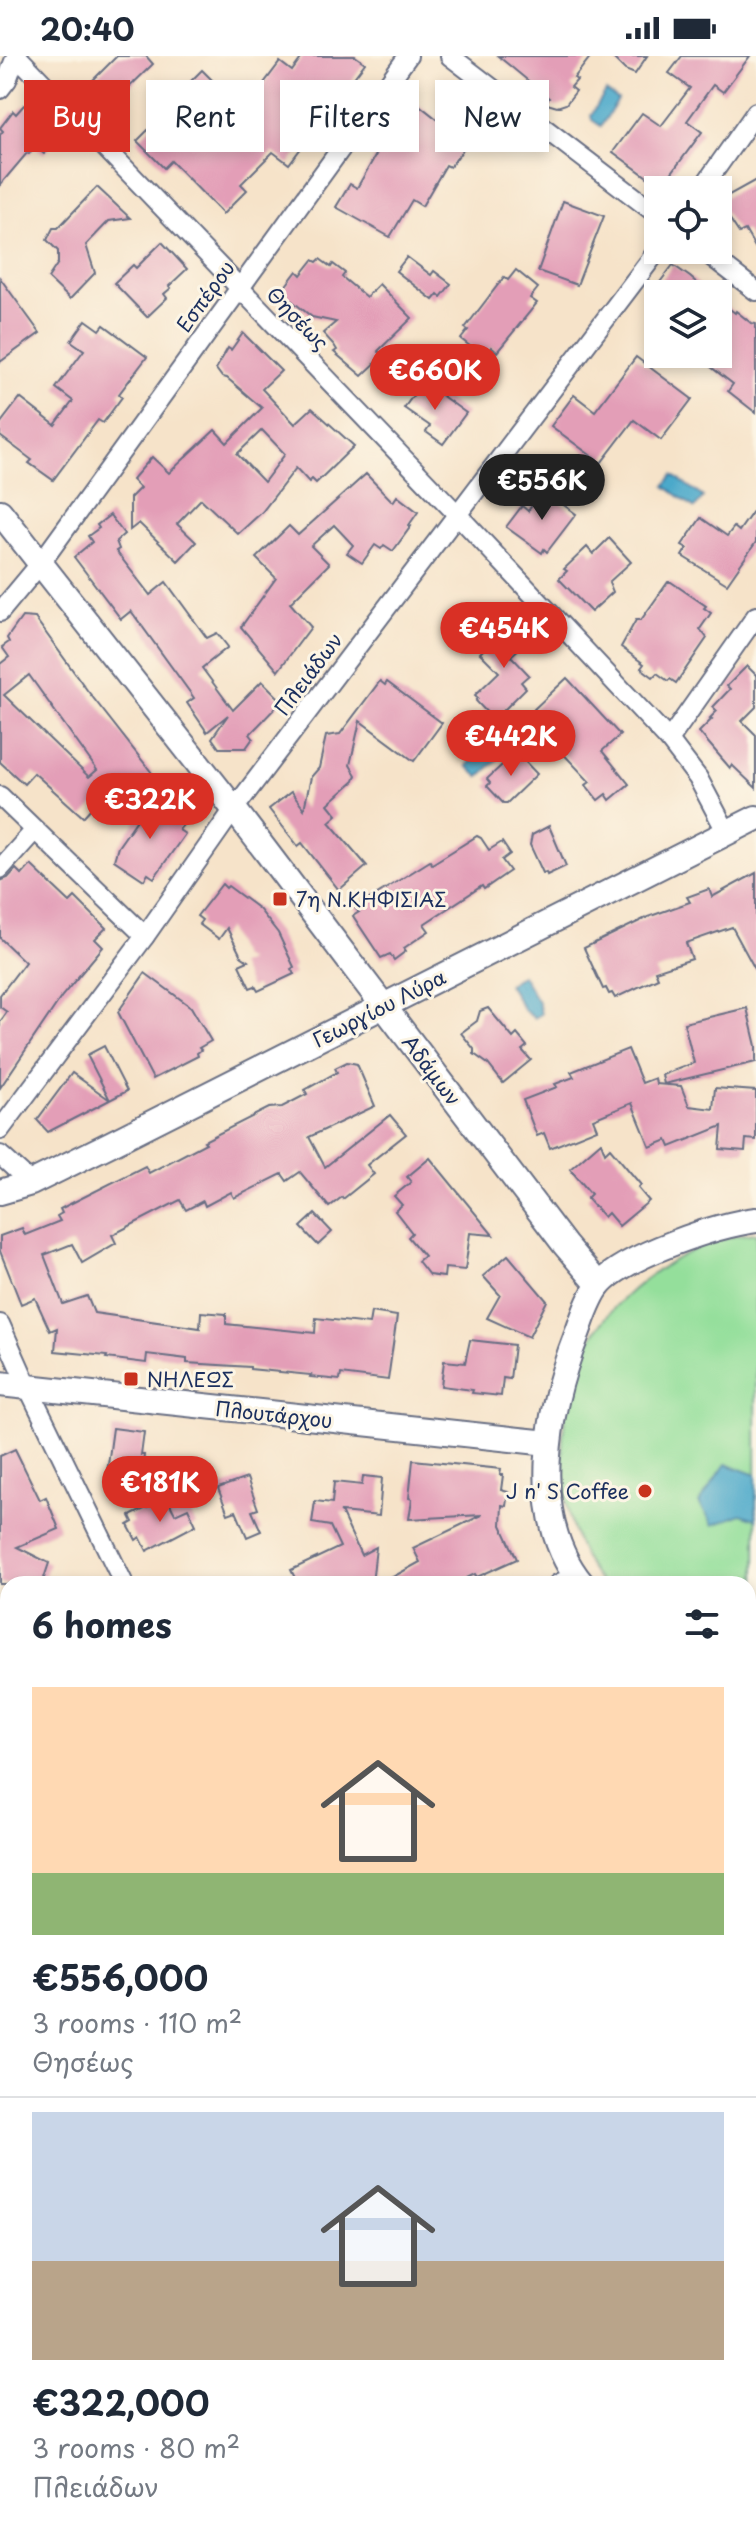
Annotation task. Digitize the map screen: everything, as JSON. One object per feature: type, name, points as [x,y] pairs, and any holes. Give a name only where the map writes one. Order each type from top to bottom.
[{"type":"street","points":[[0,89],[16,56]]},
{"type":"street","name":"Θησέως","points":[[16,56],[456,513],[669,740],[698,778],[727,833]]},
{"type":"street","name":"Εσπέρου","points":[[0,612],[40,564],[408,56]]},
{"type":"street","points":[[450,56],[644,204]]},
{"type":"street","points":[[711,176],[756,112]]},
{"type":"street","name":"Πλειάδων","points":[[0,1130],[145,936],[234,809],[647,264]]},
{"type":"street","points":[[721,264],[756,291]]},
{"type":"street","name":"Αδάμων","points":[[0,512],[234,809],[565,1245],[599,1285]]},
{"type":"street","points":[[669,740],[756,616]]},
{"type":"street","points":[[0,796],[145,936]]},
{"type":"street","name":"Γεωργίου Λύρα","points":[[0,1192],[31,1183],[756,818]]},
{"type":"street","points":[[0,869],[35,830]]},
{"type":"street","points":[[0,1155],[31,1183]]},
{"type":"street","points":[[570,1576],[549,1498],[548,1443],[562,1376],[599,1285],[620,1269],[651,1253],[726,1226],[756,1220]]},
{"type":"street","points":[[0,1324],[120,1576]]},
{"type":"street","name":"Πλουτάρχου","points":[[0,1384],[548,1443]]},
{"type":"green space","points":[[756,1233],[756,1576],[596,1576],[585,1559],[566,1501],[563,1438],[574,1377],[598,1328],[635,1288],[681,1256],[731,1237]]},
{"type":"water","points":[[606,92],[618,100],[601,126],[592,120],[591,115]]},
{"type":"water","points":[[673,475],[703,497],[695,508],[665,486]]},
{"type":"water","points":[[484,747],[498,759],[479,777],[467,766]]},
{"type":"water","points":[[522,975],[538,1002],[541,1014],[534,1018],[524,1010],[508,984]]},
{"type":"water","points":[[726,1464],[756,1475],[756,1519],[741,1514],[713,1525],[699,1503]]},
{"type":"building","points":[[117,56],[146,56],[153,64],[130,86],[130,80],[93,80]]},
{"type":"building","points":[[303,56],[355,56],[365,63],[352,80],[280,80],[280,152],[298,152],[289,164],[273,152],[241,184],[247,190],[223,214],[171,161],[164,168],[148,152],[264,152],[264,83],[280,62],[292,71]]},
{"type":"building","points":[[498,56],[591,56],[574,78],[577,80],[571,87],[576,91],[566,104],[557,107],[549,105],[549,80],[527,80]]},
{"type":"building","points":[[611,56],[647,56],[635,74],[625,70]]},
{"type":"building","points":[[682,56],[750,56],[723,92],[713,85],[687,121],[702,132],[669,176],[646,176],[613,152],[642,113],[661,126],[690,88],[669,73]]},
{"type":"building","points":[[202,70],[212,80],[192,80]]},
{"type":"building","points":[[24,105],[24,152],[30,152],[0,185],[0,135],[3,131],[0,128],[13,111],[16,114]]},
{"type":"building","points":[[419,105],[435,117],[435,152],[461,152],[450,167],[446,165],[422,206],[412,200],[390,237],[336,207],[350,184],[357,188],[378,152],[419,152]]},
{"type":"building","points":[[146,132],[146,150],[137,141]]},
{"type":"building","points":[[756,180],[756,249],[745,230],[739,233],[732,222],[732,193]]},
{"type":"building","points":[[97,187],[130,218],[109,221],[86,245],[95,273],[70,299],[48,278],[58,263],[58,251],[47,240],[53,228],[58,228]]},
{"type":"building","points":[[563,201],[604,216],[577,285],[538,271]]},
{"type":"building","points":[[162,242],[187,269],[169,286],[171,288],[164,294],[167,298],[147,317],[114,283],[133,265],[136,268]]},
{"type":"building","points":[[407,257],[431,275],[434,271],[451,284],[441,297],[438,294],[433,300],[396,271]]},
{"type":"building","points":[[320,259],[345,273],[342,277],[366,297],[379,284],[412,318],[378,351],[383,356],[362,376],[334,352],[337,350],[323,333],[336,322],[312,317],[281,292],[297,271],[301,275],[313,260],[317,262]]},
{"type":"building","points":[[673,265],[694,280],[662,280]]},
{"type":"building","points":[[516,270],[538,288],[530,298],[537,303],[497,352],[491,347],[484,357],[461,339],[468,330],[465,328],[504,277],[508,280]]},
{"type":"building","points":[[0,278],[40,333],[0,362]]},
{"type":"building","points":[[732,311],[756,324],[756,413],[728,391],[733,384],[712,368],[732,368]]},
{"type":"building","points":[[86,320],[100,330],[104,325],[147,357],[119,394],[122,397],[103,423],[98,420],[53,480],[0,436],[0,424],[20,398],[55,425],[73,401],[56,388],[84,350],[71,341]]},
{"type":"building","points":[[243,333],[281,371],[262,389],[295,424],[312,408],[354,446],[316,483],[312,479],[309,482],[296,468],[262,512],[238,534],[201,499],[177,524],[196,542],[178,561],[139,523],[130,530],[130,498],[140,488],[132,480],[152,457],[169,473],[215,430],[227,443],[262,408],[216,369],[228,348],[231,350]],"holes":[[[262,430],[285,454],[264,482],[237,454]]]},
{"type":"building","points":[[636,357],[644,363],[644,368],[651,368],[692,399],[661,440],[634,420],[601,463],[551,426],[574,395],[595,411]]},
{"type":"building","points":[[423,382],[466,413],[443,444],[426,432],[430,426],[404,408]]},
{"type":"building","points":[[366,474],[393,502],[397,496],[418,512],[393,551],[384,545],[381,549],[375,545],[362,563],[347,553],[353,545],[334,525],[311,546],[329,564],[290,603],[311,627],[278,671],[241,627],[276,578],[256,558],[289,526],[298,535]]},
{"type":"building","points":[[543,490],[576,514],[547,552],[544,549],[542,553],[506,527],[522,506],[528,511]]},
{"type":"building","points":[[756,507],[756,542],[727,584],[682,556],[687,548],[682,545],[701,518],[727,536],[734,527],[739,531]]},
{"type":"building","points":[[110,515],[124,534],[116,541],[119,549],[116,551],[150,595],[166,582],[207,638],[217,633],[228,647],[202,668],[233,710],[262,681],[282,701],[250,734],[253,738],[246,748],[219,748],[212,738],[228,715],[207,732],[187,703],[194,698],[131,611],[121,619],[74,557],[92,542],[88,536]]},
{"type":"building","points":[[609,538],[631,562],[609,582],[613,592],[591,612],[559,579],[567,571],[564,569],[587,547],[593,554]]},
{"type":"building","points":[[668,582],[706,606],[704,608],[711,613],[700,629],[707,638],[676,683],[657,673],[653,677],[641,668],[644,664],[621,647],[636,620],[641,620]]},
{"type":"building","points":[[22,617],[35,618],[152,773],[121,798],[111,786],[83,817],[34,773],[24,784],[0,762],[0,664],[9,657],[2,647],[9,642],[7,638]],"holes":[[[29,675],[97,770],[89,777],[4,695]]]},
{"type":"building","points":[[517,618],[532,637],[511,656],[529,675],[521,682],[526,688],[494,720],[476,701],[478,698],[475,695],[499,672],[480,653]]},
{"type":"building","points":[[747,666],[756,675],[756,707],[742,721],[756,735],[756,788],[732,765],[730,768],[699,732],[717,711],[713,707],[730,689],[727,686]]},
{"type":"building","points":[[567,678],[620,735],[602,751],[629,784],[610,800],[606,794],[598,800],[586,785],[590,782],[555,745],[562,739],[534,709]]},
{"type":"building","points":[[380,681],[385,685],[387,682],[442,723],[414,761],[360,721],[350,765],[356,775],[354,781],[328,804],[337,815],[329,822],[367,866],[339,890],[302,843],[298,846],[269,809],[291,792],[304,809],[311,777],[319,768],[326,736],[340,734]]},
{"type":"building","points":[[516,752],[537,774],[507,803],[503,803],[487,786],[490,783],[487,779]]},
{"type":"building","points":[[153,797],[175,812],[183,825],[179,830],[185,834],[154,878],[148,874],[144,880],[114,860],[118,847]]},
{"type":"building","points":[[549,826],[566,866],[547,875],[543,873],[530,845],[532,835]]},
{"type":"building","points":[[477,836],[489,850],[502,842],[510,854],[502,860],[510,871],[424,924],[429,931],[404,948],[406,951],[394,960],[390,954],[381,958],[353,916],[359,912],[355,908]]},
{"type":"building","points":[[31,865],[70,902],[75,897],[106,928],[95,939],[103,947],[62,996],[0,1088],[0,1022],[7,1012],[0,1007],[0,995],[25,962],[0,938],[0,881],[16,869],[22,875]]},
{"type":"building","points":[[756,873],[756,971],[732,927],[686,943],[692,959],[655,971],[658,978],[615,998],[606,988],[603,989],[584,948],[648,917],[690,902],[687,897],[709,889],[712,897]]},
{"type":"building","points":[[222,884],[259,909],[278,933],[294,967],[291,969],[294,974],[258,991],[255,986],[250,988],[239,965],[248,961],[241,956],[227,928],[219,939],[199,924],[202,920],[197,916]]},
{"type":"building","points":[[145,973],[191,1007],[211,1041],[199,1048],[198,1056],[153,1079],[118,1012]]},
{"type":"building","points":[[488,1008],[513,1038],[517,1034],[527,1046],[522,1050],[531,1060],[503,1083],[488,1064],[474,1054],[474,1049],[461,1033],[477,1021],[480,1011]]},
{"type":"building","points":[[747,1008],[756,1046],[756,1062],[664,1084],[662,1075],[694,1063],[684,1023]]},
{"type":"building","points":[[104,1046],[127,1091],[110,1100],[87,1055]]},
{"type":"building","points":[[628,1049],[642,1083],[655,1078],[656,1084],[681,1086],[689,1106],[713,1109],[715,1088],[756,1091],[756,1140],[746,1139],[745,1151],[720,1149],[722,1126],[670,1147],[667,1140],[650,1147],[632,1103],[593,1119],[597,1129],[550,1148],[544,1133],[537,1136],[523,1100],[557,1087],[555,1084],[574,1077],[571,1072]]},
{"type":"building","points":[[347,1062],[357,1064],[375,1106],[309,1137],[325,1167],[390,1115],[406,1134],[367,1165],[374,1174],[343,1199],[329,1207],[300,1172],[287,1181],[282,1174],[234,1198],[231,1192],[205,1206],[203,1201],[186,1210],[180,1200],[112,1235],[116,1243],[82,1263],[72,1244],[44,1255],[63,1304],[87,1296],[94,1313],[200,1328],[201,1312],[226,1314],[226,1324],[315,1333],[316,1318],[369,1324],[371,1312],[397,1316],[388,1380],[341,1374],[340,1380],[310,1377],[250,1367],[187,1363],[187,1359],[147,1354],[146,1363],[55,1351],[57,1328],[50,1331],[35,1298],[21,1304],[0,1251],[0,1236],[22,1228],[25,1235],[60,1221],[57,1216],[62,1213],[60,1209],[145,1166],[149,1173],[269,1108],[282,1107],[307,1094],[305,1090],[337,1072],[335,1068]]},
{"type":"building","points":[[72,1073],[110,1100],[48,1132],[37,1120]]},
{"type":"building","points":[[601,1142],[605,1153],[610,1148],[641,1185],[638,1188],[649,1201],[619,1226],[608,1213],[604,1217],[587,1198],[591,1194],[570,1169]]},
{"type":"building","points":[[430,1158],[493,1235],[470,1233],[465,1270],[445,1268],[444,1277],[429,1275],[418,1261],[424,1256],[408,1237],[412,1233],[395,1211],[402,1205],[394,1196],[411,1182],[407,1177]]},
{"type":"building","points":[[315,1214],[332,1232],[318,1245],[301,1227]]},
{"type":"building","points":[[508,1255],[547,1301],[529,1337],[487,1318],[500,1295],[483,1276]]},
{"type":"building","points":[[470,1340],[514,1345],[510,1379],[503,1378],[501,1396],[441,1386],[444,1361],[465,1363]]},
{"type":"building","points":[[113,1428],[144,1432],[141,1455],[144,1455],[142,1474],[146,1475],[143,1495],[110,1491],[110,1473],[107,1472]]},
{"type":"building","points":[[15,1449],[40,1500],[46,1497],[59,1529],[17,1547],[49,1563],[45,1576],[0,1576],[0,1456]]},
{"type":"building","points":[[413,1460],[501,1469],[501,1490],[508,1492],[506,1506],[502,1505],[501,1525],[517,1559],[479,1576],[395,1576],[420,1562],[413,1548],[482,1515],[409,1519],[412,1499],[409,1498]]},
{"type":"building","points":[[363,1476],[382,1478],[379,1516],[341,1512],[361,1555],[376,1547],[373,1576],[294,1576],[291,1570],[340,1547],[330,1526],[312,1523],[315,1501],[332,1503],[334,1482],[362,1485]]},
{"type":"building","points":[[247,1478],[258,1509],[252,1511],[261,1531],[247,1537],[236,1511],[228,1514],[218,1488]]},
{"type":"building","points":[[167,1498],[175,1514],[188,1508],[196,1525],[147,1551],[140,1537],[136,1540],[128,1525],[133,1522],[130,1516]]},
{"type":"place","name":"7η Ν.ΚΗΦΙΣΙΑΣ","points":[[280,899]]},
{"type":"place","name":"ΝΗΛΕΩΣ","points":[[131,1379]]},
{"type":"place","name":"J n' S Coffee","points":[[645,1491]]}]
